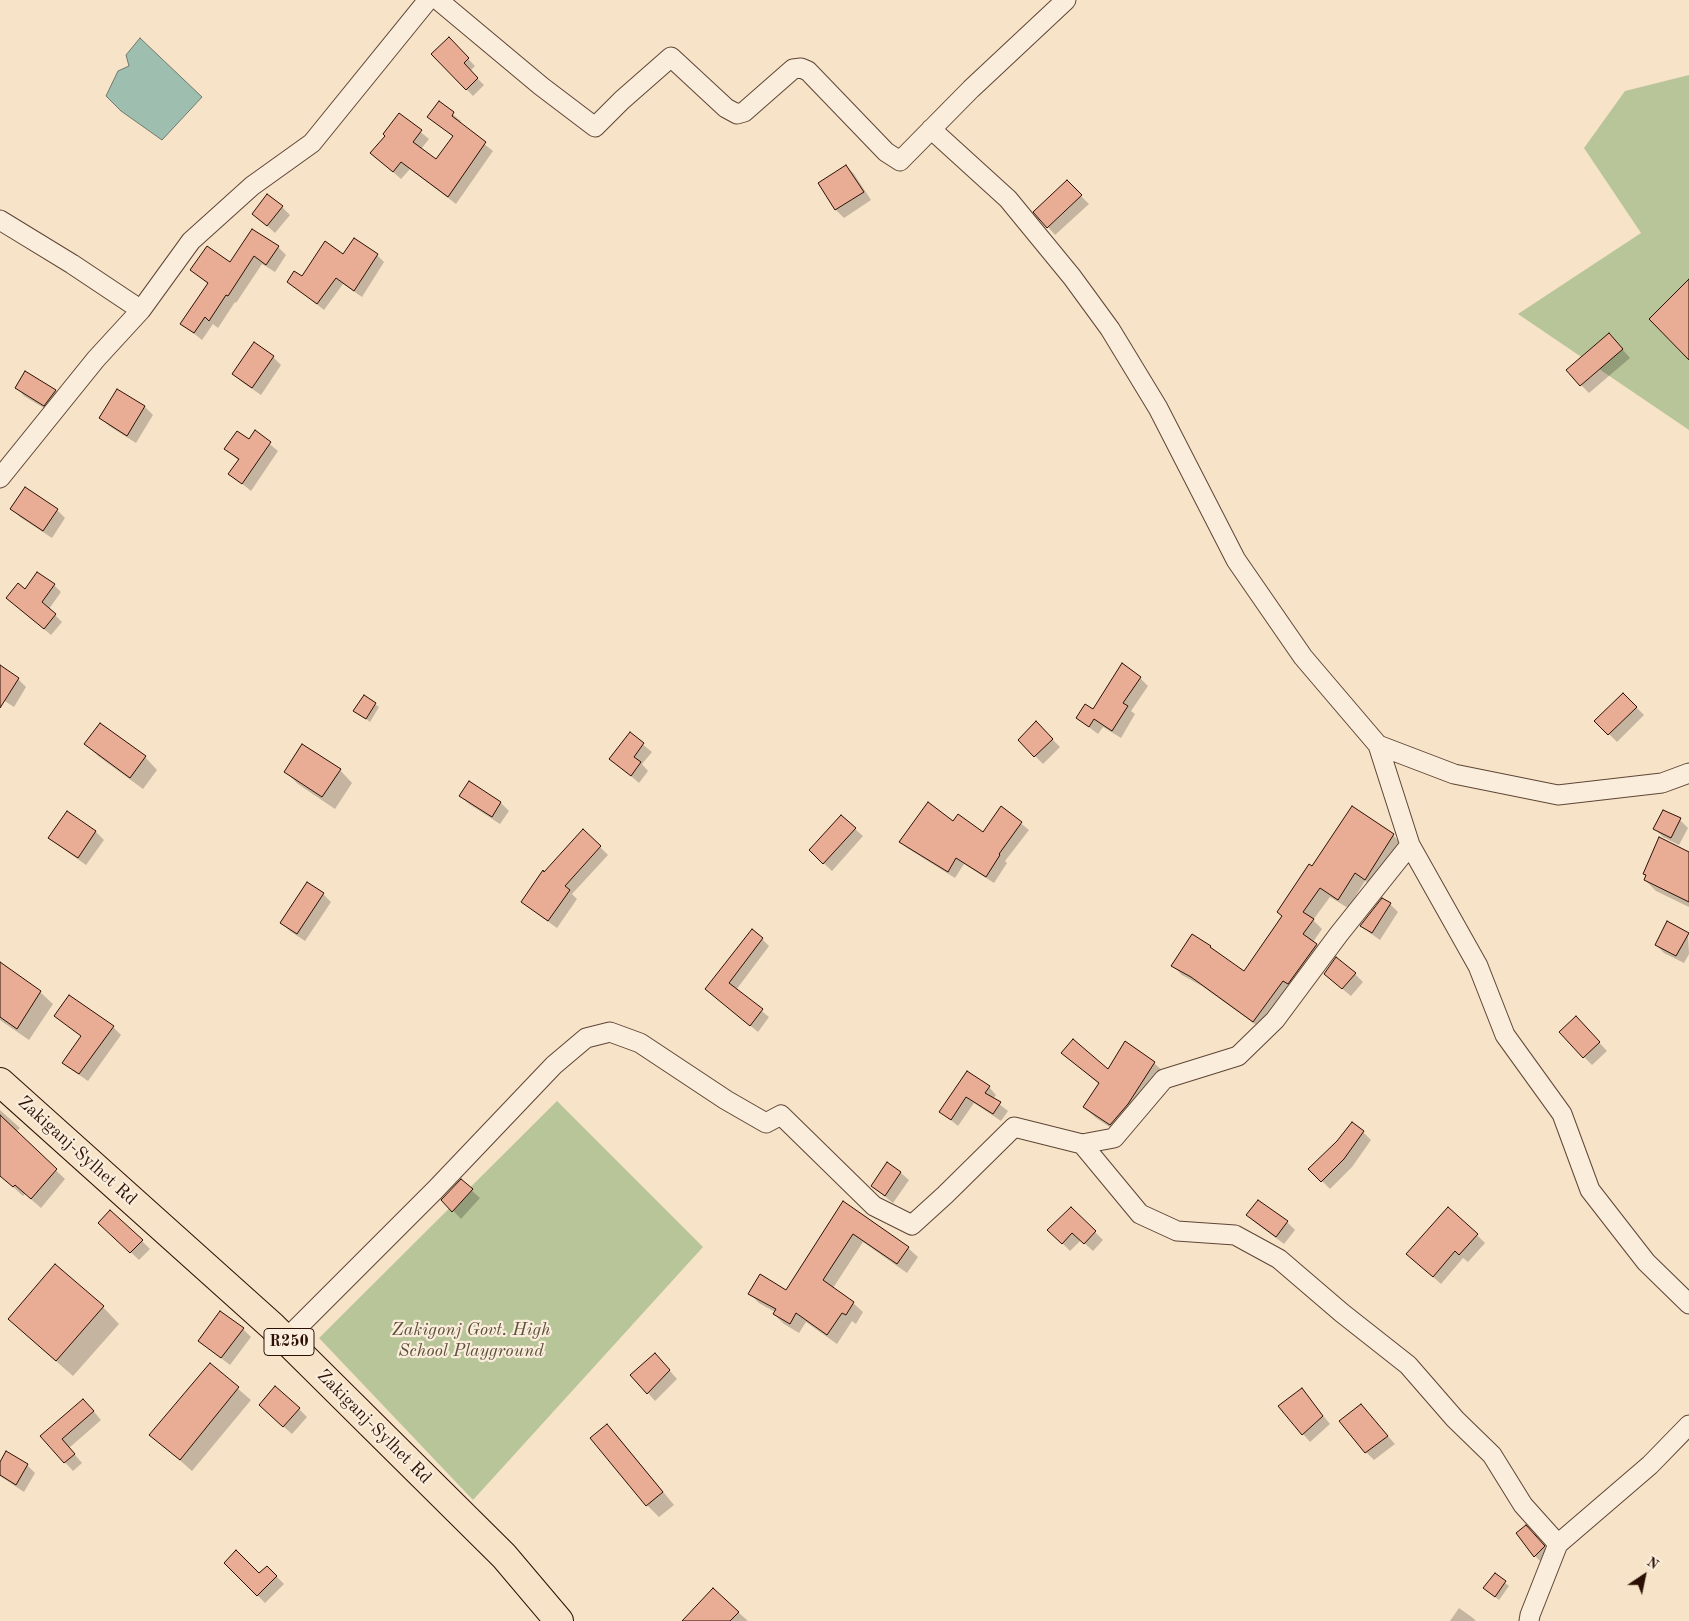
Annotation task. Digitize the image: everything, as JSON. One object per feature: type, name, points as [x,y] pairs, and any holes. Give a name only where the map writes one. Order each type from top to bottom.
[{"type":"main road","name":"Zakiganj-Sylhet Rd","points":[[0,1082],[286,1340],[504,1556],[559,1621]]},
{"type":"street","points":[[0,478],[96,359],[141,310],[191,241],[252,186],[312,143],[428,0]]},
{"type":"street","points":[[438,0],[541,86],[595,127],[622,100],[671,57],[726,108],[737,114],[744,112],[794,70],[801,68],[808,71],[886,152],[900,161],[1066,0]]},
{"type":"street","points":[[931,129],[1008,199],[1072,276],[1110,329],[1158,408],[1236,560],[1303,657],[1378,745],[1410,845],[1478,966],[1505,1035],[1562,1114],[1590,1190],[1646,1262],[1689,1304]]},
{"type":"street","points":[[0,220],[72,264],[141,310]]},
{"type":"street","points":[[1378,745],[1454,774],[1558,795],[1662,783],[1689,773]]},
{"type":"street","points":[[286,1340],[435,1190],[554,1066],[586,1038],[610,1032],[640,1043],[726,1100],[766,1123],[781,1115],[874,1206],[912,1225],[946,1195],[1014,1127],[1082,1144],[1114,1138],[1164,1079],[1238,1056],[1275,1020],[1339,934],[1410,845]]},
{"type":"street","points":[[1082,1144],[1140,1214],[1177,1232],[1235,1235],[1280,1259],[1342,1313],[1408,1365],[1455,1419],[1492,1455],[1523,1505],[1558,1544]]},
{"type":"street","points":[[1529,1621],[1558,1544],[1650,1465],[1689,1425]]},
{"type":"green space","points":[[1689,75],[1689,430],[1518,314],[1641,233],[1584,148],[1625,91]]},
{"type":"green space","name":"Zakigonj Govt. High School Playground","points":[[557,1101],[703,1247],[473,1500],[319,1338]]},
{"type":"shaded area","points":[[140,38],[202,97],[162,140],[121,111],[106,96],[118,71],[129,66],[126,55]]},
{"type":"building","points":[[449,37],[469,58],[464,63],[478,78],[466,90],[431,54]]},
{"type":"building","points":[[439,101],[454,112],[452,116],[486,142],[448,197],[401,162],[393,172],[370,153],[385,136],[383,134],[399,113],[422,130],[413,142],[436,159],[453,136],[427,117]]},
{"type":"building","points":[[846,165],[864,192],[835,210],[818,183]]},
{"type":"building","points":[[1067,180],[1082,195],[1047,228],[1033,212]]},
{"type":"building","points":[[267,194],[283,206],[267,226],[252,214]]},
{"type":"building","points":[[252,229],[279,246],[266,265],[254,256],[209,321],[205,317],[194,333],[180,324],[208,283],[190,270],[207,246],[230,262]]},
{"type":"building","points":[[354,238],[378,254],[354,291],[336,278],[317,304],[287,282],[294,271],[302,276],[325,241],[343,254]]},
{"type":"building","points":[[1689,279],[1689,360],[1649,319]]},
{"type":"building","points":[[1609,333],[1623,349],[1580,386],[1566,370]]},
{"type":"building","points":[[254,342],[274,356],[252,388],[232,374]]},
{"type":"building","points":[[25,371],[56,390],[44,406],[15,388]]},
{"type":"building","points":[[117,389],[145,406],[127,436],[99,418]]},
{"type":"building","points":[[255,430],[271,442],[242,484],[228,474],[239,459],[224,449],[237,431],[249,439]]},
{"type":"building","points":[[25,487],[58,509],[43,531],[10,509]]},
{"type":"building","points":[[37,572],[55,584],[42,602],[56,614],[44,629],[6,598],[18,583],[25,589]]},
{"type":"building","points":[[1122,663],[1141,677],[1123,703],[1128,706],[1112,731],[1094,719],[1089,727],[1076,718],[1085,704],[1093,709]]},
{"type":"building","points":[[0,665],[19,678],[0,708]]},
{"type":"building","points":[[1623,693],[1637,707],[1608,735],[1594,721]]},
{"type":"building","points":[[364,695],[376,703],[366,719],[353,711]]},
{"type":"building","points":[[1036,721],[1053,739],[1034,757],[1018,740]]},
{"type":"building","points":[[100,723],[146,756],[130,778],[84,744]]},
{"type":"building","points":[[630,732],[644,743],[634,757],[641,762],[631,776],[609,759]]},
{"type":"building","points":[[302,744],[341,769],[322,797],[284,772]]},
{"type":"building","points":[[469,781],[501,802],[492,817],[459,796]]},
{"type":"building","points":[[928,802],[953,821],[958,814],[983,832],[1001,806],[1022,822],[999,854],[986,877],[956,858],[948,872],[899,842]]},
{"type":"building","points":[[1352,806],[1394,834],[1365,880],[1355,873],[1338,900],[1320,888],[1303,912],[1314,919],[1303,934],[1317,944],[1288,984],[1283,981],[1253,1022],[1191,977],[1171,966],[1192,934],[1244,971],[1282,916],[1277,912],[1309,864],[1312,866]]},
{"type":"building","points":[[1663,810],[1681,818],[1671,838],[1653,829]]},
{"type":"building","points":[[67,811],[96,831],[78,858],[48,838]]},
{"type":"building","points":[[841,815],[856,828],[823,864],[809,850]]},
{"type":"building","points":[[583,829],[601,846],[565,886],[570,890],[548,921],[521,902],[543,870],[544,872]]},
{"type":"building","points":[[1659,837],[1689,852],[1689,902],[1644,880],[1646,875],[1643,874]]},
{"type":"building","points":[[307,882],[324,893],[297,934],[280,923]]},
{"type":"building","points":[[1382,898],[1391,903],[1372,933],[1360,926]]},
{"type":"building","points":[[1667,921],[1689,933],[1676,956],[1655,945]]},
{"type":"building","points":[[752,929],[763,938],[729,983],[763,1009],[750,1026],[705,989]]},
{"type":"building","points":[[1336,957],[1356,973],[1342,989],[1324,974]]},
{"type":"building","points":[[0,962],[41,991],[17,1029],[0,1017]]},
{"type":"building","points":[[69,995],[114,1026],[79,1074],[62,1063],[81,1036],[54,1016]]},
{"type":"building","points":[[1576,1016],[1600,1042],[1583,1058],[1559,1032]]},
{"type":"building","points":[[1073,1039],[1108,1069],[1125,1041],[1155,1062],[1128,1104],[1110,1125],[1083,1107],[1099,1083],[1061,1053]]},
{"type":"building","points":[[967,1071],[990,1086],[985,1093],[1001,1102],[993,1114],[966,1097],[951,1120],[939,1112]]},
{"type":"building","points":[[0,1115],[57,1169],[31,1199],[15,1185],[13,1187],[0,1176]]},
{"type":"building","points":[[1352,1122],[1364,1131],[1344,1159],[1321,1182],[1308,1169],[1337,1141]]},
{"type":"building","points":[[887,1162],[901,1172],[885,1196],[871,1186]]},
{"type":"building","points":[[461,1179],[473,1189],[452,1212],[441,1200]]},
{"type":"building","points":[[1258,1200],[1288,1221],[1276,1237],[1246,1215]]},
{"type":"building","points":[[843,1201],[909,1247],[897,1264],[853,1234],[823,1280],[854,1302],[846,1315],[842,1313],[827,1335],[796,1313],[790,1324],[773,1314],[776,1309],[748,1294],[760,1274],[786,1290]]},
{"type":"building","points":[[1071,1207],[1096,1231],[1084,1244],[1072,1233],[1062,1244],[1047,1230]]},
{"type":"building","points":[[1448,1207],[1478,1234],[1459,1255],[1455,1251],[1433,1277],[1406,1254]]},
{"type":"building","points":[[110,1210],[143,1240],[130,1253],[98,1223]]},
{"type":"building","points":[[55,1264],[104,1306],[56,1361],[8,1319]]},
{"type":"building","points":[[220,1311],[244,1328],[221,1358],[198,1341]]},
{"type":"building","points":[[655,1353],[670,1370],[647,1394],[630,1375]]},
{"type":"building","points":[[210,1363],[239,1387],[180,1460],[149,1435]]},
{"type":"building","points":[[275,1386],[300,1408],[283,1427],[259,1405]]},
{"type":"building","points":[[1302,1388],[1323,1416],[1302,1435],[1278,1406]]},
{"type":"building","points":[[83,1399],[94,1411],[62,1439],[75,1454],[64,1463],[40,1436]]},
{"type":"building","points":[[1361,1404],[1388,1436],[1365,1453],[1339,1421]]},
{"type":"building","points":[[607,1424],[663,1492],[646,1506],[590,1438]]},
{"type":"building","points":[[6,1451],[28,1464],[16,1485],[0,1475],[0,1462]]},
{"type":"building","points":[[1526,1525],[1545,1546],[1534,1557],[1516,1533]]},
{"type":"building","points":[[236,1550],[259,1573],[267,1566],[277,1576],[257,1596],[224,1563]]},
{"type":"building","points":[[1495,1573],[1506,1581],[1495,1597],[1483,1588]]},
{"type":"building","points":[[713,1588],[739,1612],[730,1621],[682,1621]]}]
